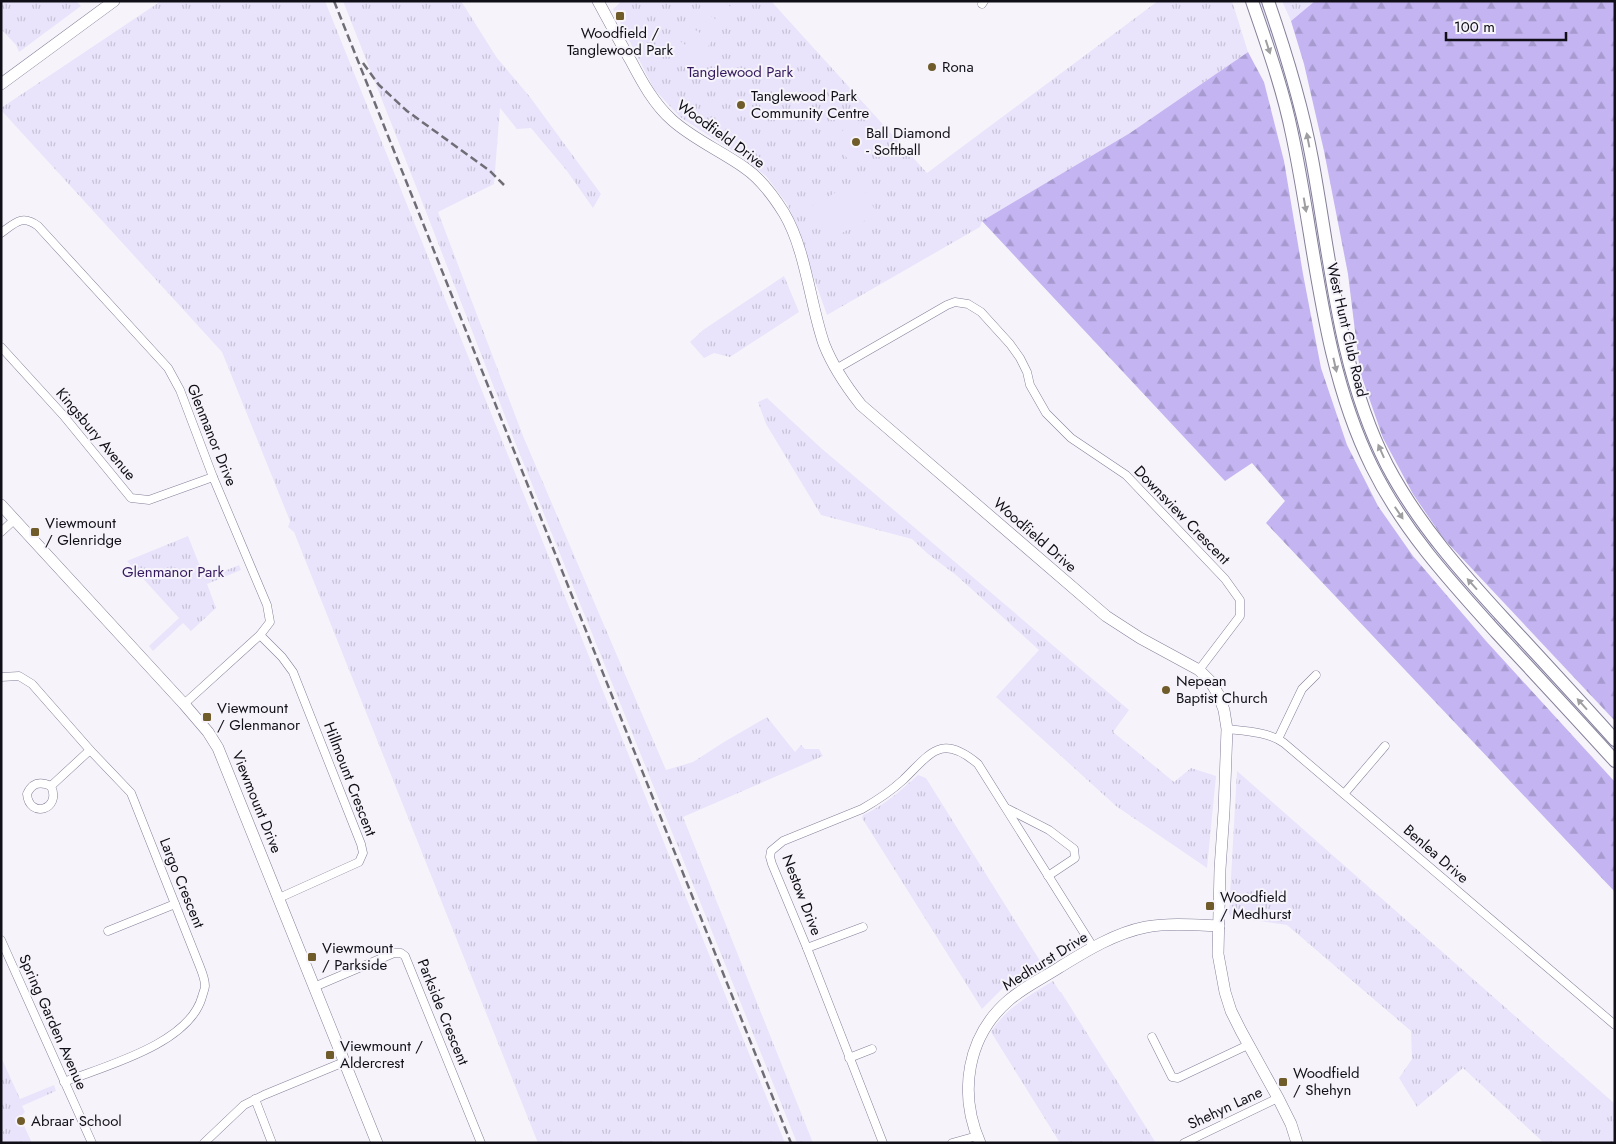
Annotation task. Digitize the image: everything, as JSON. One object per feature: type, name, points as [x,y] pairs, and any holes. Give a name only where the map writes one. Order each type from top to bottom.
[{"type":"main road","name":"West Hunt Club Road","points":[[1252,1],[1280,87],[1292,134],[1337,376],[1371,467],[1389,499],[1413,535],[1446,577],[1615,761]]},
{"type":"main road","name":"West Hunt Club Road","points":[[1268,1],[1291,67],[1305,126],[1351,370],[1367,418],[1387,464],[1408,502],[1462,572],[1615,740]]},
{"type":"street","points":[[1,84],[114,1]]},
{"type":"street","name":"Woodfield Drive","points":[[598,1],[642,81],[672,120],[746,168],[763,184],[785,214],[796,241],[824,343],[846,386],[861,405],[1106,616],[1140,638],[1199,670],[1210,681],[1218,694],[1224,710],[1227,730],[1218,954],[1225,992],[1231,1011],[1278,1098],[1291,1124],[1297,1143]]},
{"type":"street","name":"Glenmanor Drive","points":[[1,233],[21,220],[30,220],[38,226],[168,368],[180,390],[213,477],[267,605],[270,622],[260,635],[184,704]]},
{"type":"street","name":"Downsview Crescent","points":[[836,369],[947,305],[955,302],[968,304],[982,312],[1020,358],[1027,372],[1030,384],[1046,413],[1071,438],[1126,475],[1225,579],[1240,600],[1240,616],[1199,670]]},
{"type":"street","name":"Kingsbury Avenue","points":[[1,347],[63,415],[131,498],[149,500],[213,477]]},
{"type":"street","name":"Viewmount Drive","points":[[1,505],[184,704],[208,732],[220,752],[377,1143]]},
{"type":"street","points":[[1,532],[14,520]]},
{"type":"street","name":"Hillmount Crescent","points":[[260,635],[282,657],[293,672],[363,853],[358,862],[279,898]]},
{"type":"street","points":[[1278,739],[1302,690],[1316,675]]},
{"type":"street","name":"Largo Crescent","points":[[1,677],[19,676],[32,684],[90,750],[131,792],[200,967],[205,985],[194,1014],[177,1031],[148,1050],[64,1082]]},
{"type":"street","name":"Benlea Drive","points":[[1227,730],[1250,732],[1278,739],[1615,1026]]},
{"type":"street","points":[[1344,794],[1385,746]]},
{"type":"street","name":"Nestow Drive","points":[[883,1143],[770,857],[771,851],[783,841],[873,803],[903,780],[930,754],[938,749],[953,748],[967,754],[978,764],[1093,947]]},
{"type":"street","points":[[51,786],[90,750]]},
{"type":"street","name":"Nestow Drive","points":[[1008,809],[1049,830],[1074,849],[1075,858],[1048,876]]},
{"type":"street","points":[[108,931],[175,904]]},
{"type":"street","name":"Medhurst Drive","points":[[978,1139],[971,1116],[968,1078],[971,1060],[977,1042],[995,1013],[1009,1000],[1093,947],[1128,933],[1146,927],[1176,925],[1219,926]]},
{"type":"street","points":[[807,948],[863,927]]},
{"type":"street","name":"Spring Garden Avenue","points":[[1,940],[92,1143]]},
{"type":"street","name":"Parkside Crescent","points":[[314,988],[394,953],[401,953],[405,956],[481,1143]]},
{"type":"street","points":[[1152,1037],[1168,1072],[1172,1077],[1178,1078],[1248,1045]]},
{"type":"street","points":[[849,1058],[872,1049]]},
{"type":"street","points":[[204,1143],[244,1105],[344,1062]]},
{"type":"street","name":"Shehyn Lane","points":[[1184,1143],[1278,1098]]},
{"type":"street","points":[[255,1099],[272,1143]]},
{"type":"street","points":[[952,1143],[978,1139]]},
{"type":"green space","points":[[1,1],[76,1],[81,6],[19,52],[16,45],[1,29]]},
{"type":"green space","points":[[161,1],[325,1],[785,1143],[538,1143],[294,532],[288,527],[290,521],[222,352],[1,110],[1,108]]},
{"type":"green space","points":[[343,1],[461,1],[497,58],[530,97],[601,194],[593,208],[567,171],[531,128],[517,129],[500,108],[494,184],[438,212],[523,436],[666,770],[693,762],[767,717],[795,752],[801,745],[805,749],[819,749],[823,756],[683,817],[813,1143],[797,1143],[515,442]]},
{"type":"green space","name":"Tanglewood Park","points":[[622,1],[771,1],[927,173],[1158,1],[1232,1],[1248,52],[1130,133],[982,221],[980,227],[827,315],[800,232],[787,204],[766,176],[736,153],[680,117],[654,89],[613,9]]},
{"type":"green space","points":[[703,1],[723,1],[735,10],[726,24],[700,6]]},
{"type":"green space","points":[[1257,1],[1263,1],[1274,30],[1300,125],[1359,411],[1458,575],[1615,747],[1615,755],[1469,596],[1399,508],[1367,447],[1342,377]]},
{"type":"green space","points":[[1282,1],[1335,1],[1301,13],[1291,21]]},
{"type":"green space","points":[[1315,1],[1615,1],[1615,721],[1443,538],[1413,494],[1383,438],[1360,372],[1348,274],[1324,151],[1304,64],[1291,21]]},
{"type":"green space","points":[[700,8],[725,26],[715,40],[690,22]]},
{"type":"green space","points":[[688,25],[712,41],[704,52],[681,36]]},
{"type":"green space","points":[[678,40],[702,56],[695,67],[671,51]]},
{"type":"green space","points":[[1248,52],[1264,82],[1284,161],[1321,368],[1347,445],[1378,506],[1413,556],[1486,641],[1615,782],[1615,892],[1266,523],[1285,501],[1252,463],[1225,481],[982,221],[1130,133]]},
{"type":"green space","name":"Ball Diamond - Softball","points":[[856,119],[876,139],[876,148],[852,164],[837,146],[835,137]]},
{"type":"green space","points":[[859,180],[877,214],[827,241],[809,207]]},
{"type":"green space","points":[[784,276],[799,312],[730,357],[714,353],[704,358],[690,342],[703,330]]},
{"type":"green space","points":[[767,398],[821,448],[1129,710],[1113,732],[1174,782],[1191,768],[1216,776],[1207,868],[1116,806],[996,697],[1039,650],[956,575],[912,539],[821,515],[766,424],[758,402]]},
{"type":"green space","name":"Glenmanor Park","points":[[188,536],[205,579],[239,565],[241,570],[207,584],[216,608],[191,631],[183,623],[153,651],[149,646],[179,618],[127,561]]},
{"type":"green space","points":[[1237,771],[1615,1104],[1615,1143],[1544,1143],[1463,1068],[1417,1107],[1399,1078],[1412,1059],[1411,1031],[1287,925],[1231,917],[1229,913]]},
{"type":"green space","points":[[918,775],[926,778],[1042,964],[1008,983],[982,1009],[862,818],[863,815],[892,797]]},
{"type":"green space","points":[[1053,981],[1156,1143],[1060,1143],[991,1032],[1011,1009]]},
{"type":"green space","points":[[1,1057],[20,1099],[54,1085],[56,1091],[22,1106],[25,1112],[20,1117],[32,1143],[1,1143],[1,1133],[9,1126],[1,1132]]},
{"type":"railway","points":[[334,1],[791,1143]]},
{"type":"railway","points":[[363,63],[379,85],[407,111],[490,171],[504,185]]},
{"type":"place","name":"Woodfield / Tanglewood Park","points":[[620,16]]},
{"type":"place","name":"Rona","points":[[932,67]]},
{"type":"place","name":"Tanglewood Park Community Centre","points":[[741,105]]},
{"type":"place","name":"Ball Diamond - Softball","points":[[856,142]]},
{"type":"place","name":"Viewmount / Glenridge","points":[[35,532]]},
{"type":"place","name":"Nepean Baptist Church","points":[[1166,690]]},
{"type":"place","name":"Viewmount / Glenmanor","points":[[207,717]]},
{"type":"place","name":"Woodfield / Medhurst","points":[[1210,906]]},
{"type":"place","name":"Viewmount / Parkside","points":[[312,957]]},
{"type":"place","name":"Viewmount / Aldercrest","points":[[330,1055]]},
{"type":"place","name":"Woodfield / Shehyn","points":[[1283,1082]]},
{"type":"place","name":"Abraar School","points":[[21,1121]]}]
